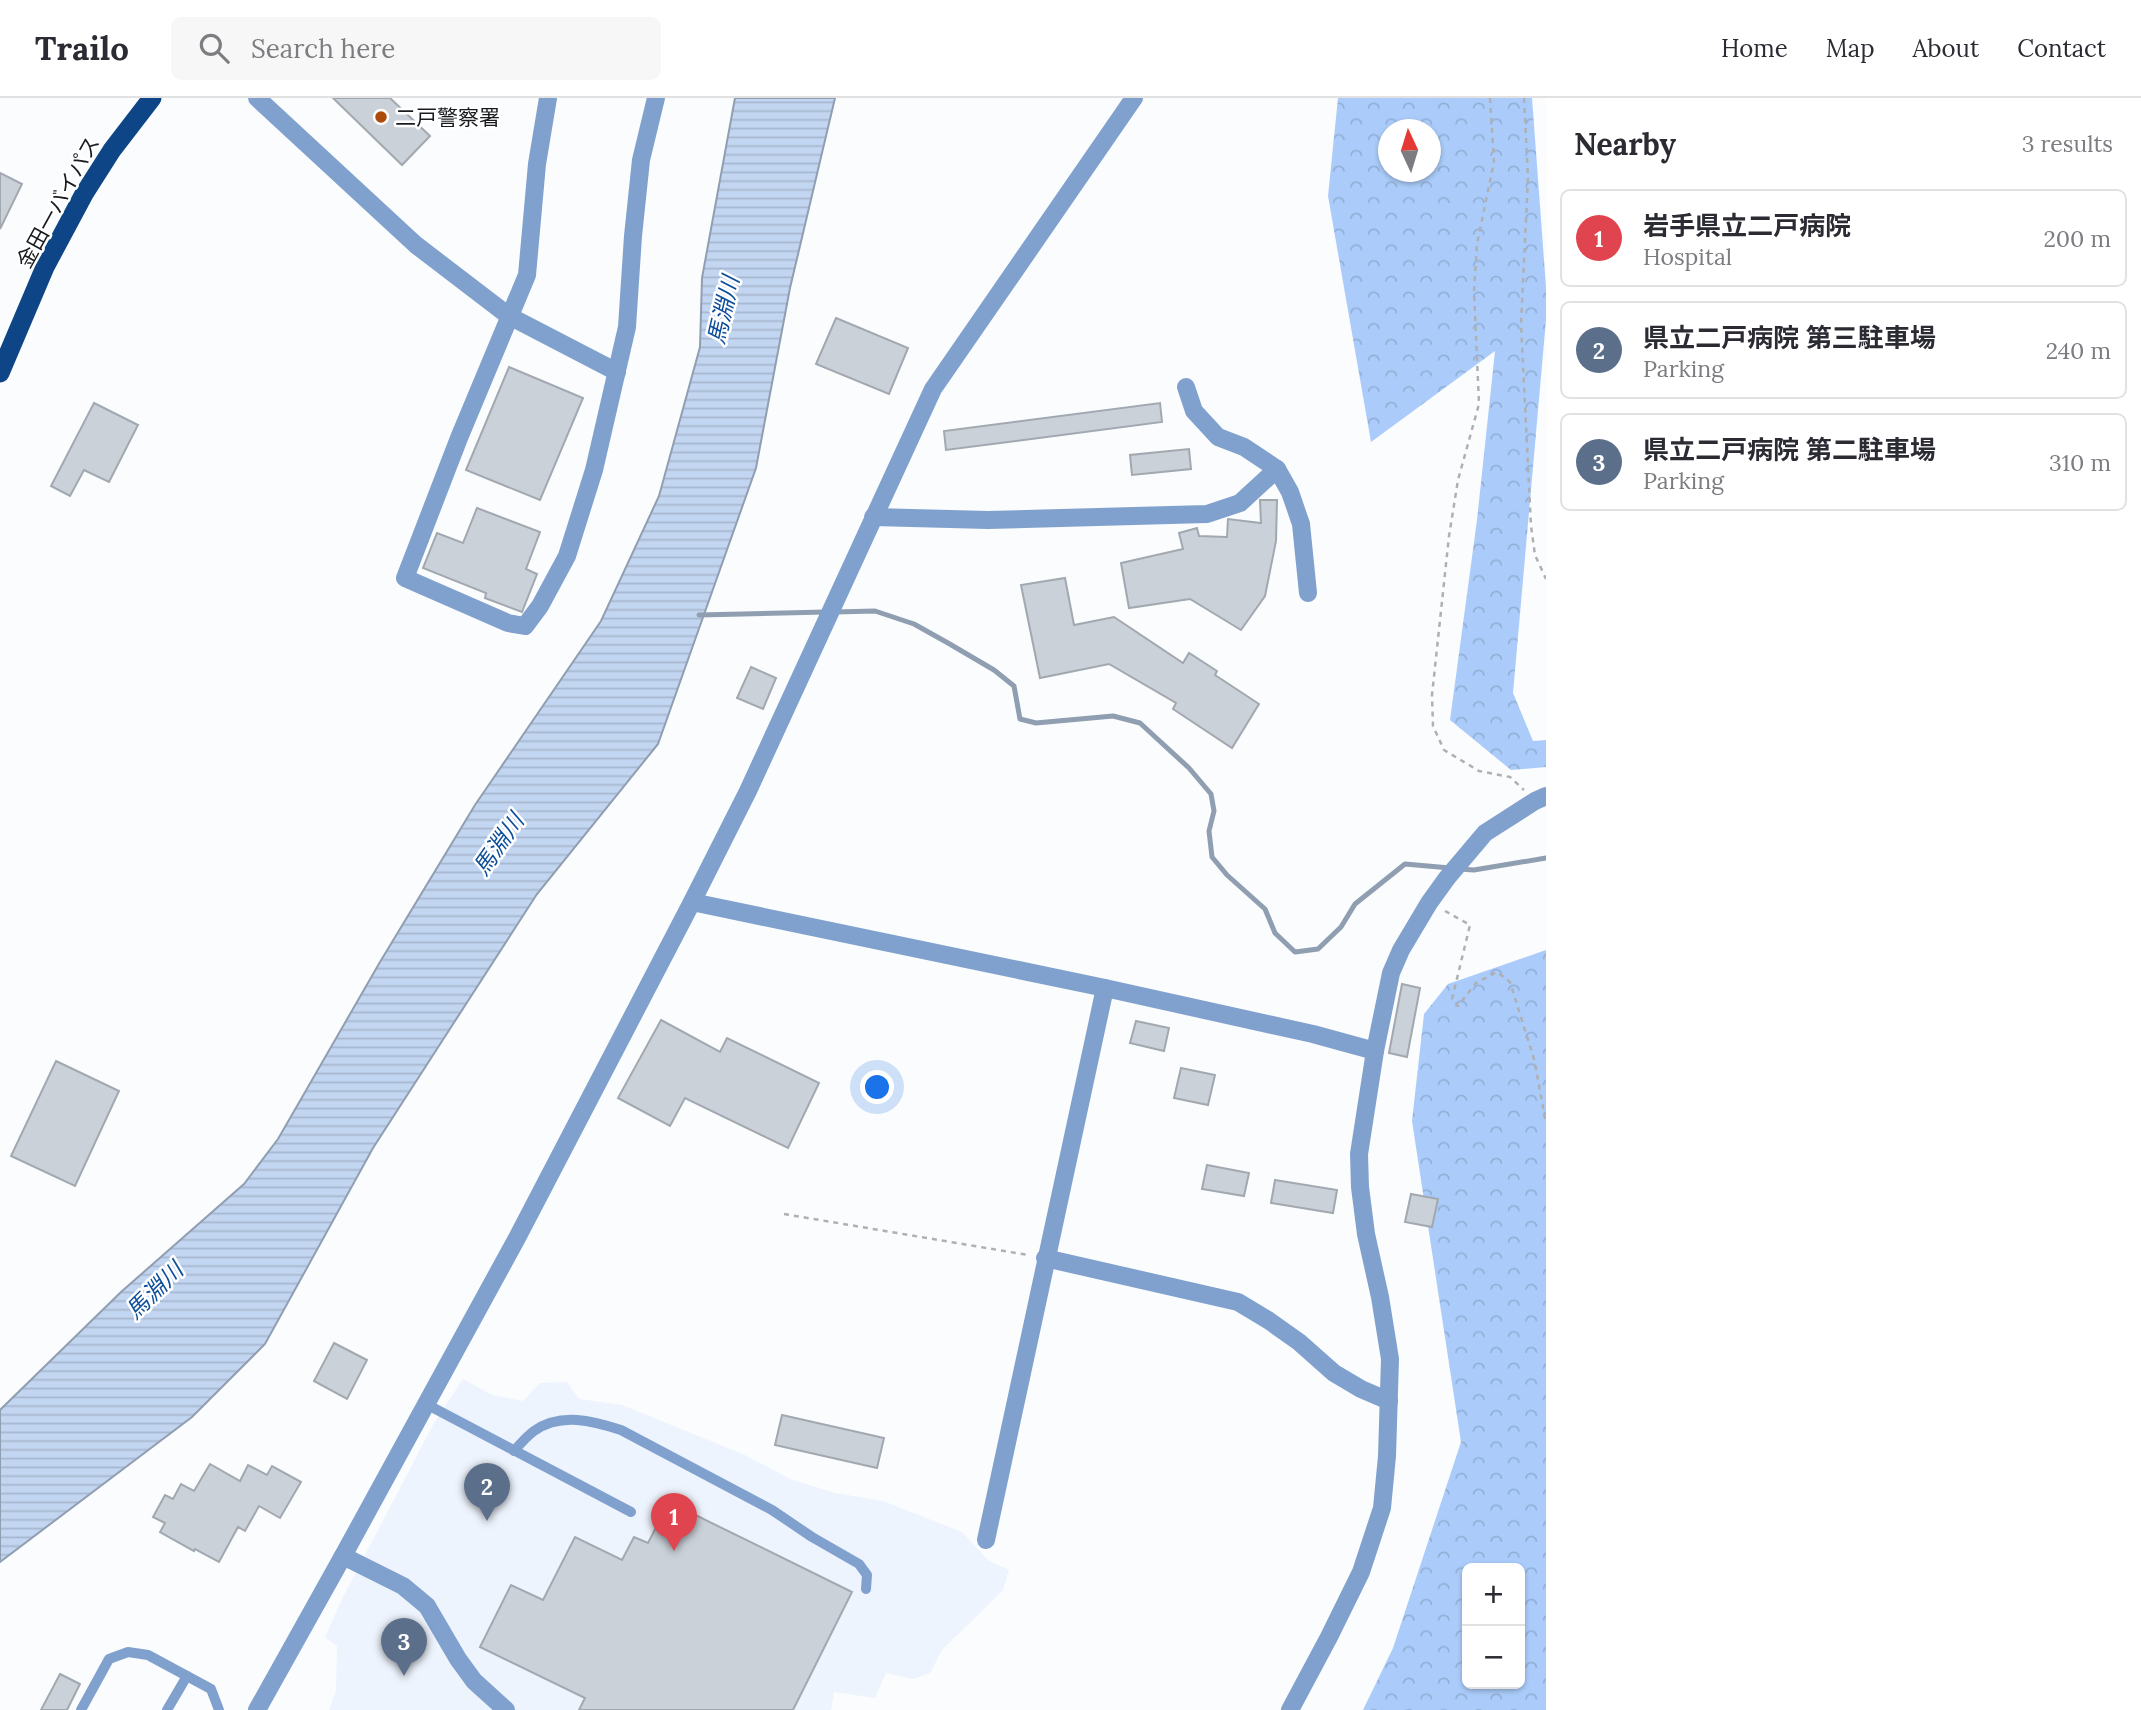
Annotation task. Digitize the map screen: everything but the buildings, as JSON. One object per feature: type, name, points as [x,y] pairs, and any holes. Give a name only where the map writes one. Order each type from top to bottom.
[{"type":"highway","name":"金田一バイパス","points":[[0,373],[46,267],[84,194],[111,150],[152,98]]},
{"type":"street","points":[[257,98],[416,245],[509,316],[617,372]]},
{"type":"street","points":[[548,98],[537,164],[527,275],[405,578],[508,623],[525,626],[540,606],[567,556],[594,470],[627,327],[641,160],[656,98]]},
{"type":"street","points":[[257,1710],[517,1238],[692,902],[748,791],[933,389],[1134,98]]},
{"type":"street","points":[[1186,387],[1194,411],[1218,437],[1244,447],[1277,468],[1290,492],[1301,524],[1308,593]]},
{"type":"street","points":[[873,517],[988,520],[1207,514],[1240,503],[1277,468]]},
{"type":"street","points":[[1290,1710],[1361,1572],[1382,1508],[1387,1456],[1390,1359],[1366,1234],[1359,1154],[1375,1051],[1391,973],[1401,950],[1429,903],[1463,859],[1485,834],[1540,799]]},
{"type":"street","points":[[692,902],[1105,988],[1313,1034],[1375,1051]]},
{"type":"street","points":[[986,1540],[1105,988]]},
{"type":"street","points":[[1045,1258],[1238,1302],[1298,1342],[1334,1373],[1389,1401]]},
{"type":"street","points":[[343,1556],[403,1586],[427,1606],[474,1681],[506,1710]]},
{"type":"lane","points":[[426,1404],[631,1512]]},
{"type":"lane","points":[[514,1451],[535,1431],[553,1422],[576,1419],[621,1430],[772,1510],[859,1564],[867,1575],[866,1589]]},
{"type":"lane","points":[[81,1710],[109,1659],[128,1652],[148,1655],[211,1689],[219,1710]]},
{"type":"lane","points":[[167,1710],[187,1676]]},
{"type":"path","points":[[1490,98],[1494,162],[1477,244],[1474,291],[1479,404],[1458,480],[1449,536],[1432,695],[1433,726],[1444,750],[1479,771],[1510,777],[1540,799]]},
{"type":"path","points":[[1524,98],[1528,178],[1522,351],[1531,526],[1535,555],[1546,579]]},
{"type":"path","points":[[1429,903],[1470,925],[1452,999],[1458,1006],[1476,983],[1497,972],[1510,982],[1534,1059],[1546,1123]]},
{"type":"path","points":[[784,1214],[1045,1258]]},
{"type":"shaded area","points":[[463,1379],[492,1395],[523,1401],[540,1383],[567,1382],[579,1399],[622,1405],[745,1455],[790,1479],[835,1493],[883,1501],[962,1532],[989,1561],[1009,1570],[1003,1590],[942,1650],[930,1673],[913,1679],[886,1673],[875,1698],[834,1692],[831,1710],[329,1710],[336,1691],[337,1646],[325,1637],[343,1597],[434,1423]]},
{"type":"green space","points":[[1338,98],[1532,98],[1546,320],[1513,693],[1533,741],[1546,740],[1546,767],[1511,770],[1450,720],[1477,520],[1495,351],[1371,442],[1328,196]]},
{"type":"green space","points":[[1546,950],[1546,1710],[1363,1710],[1393,1648],[1461,1442],[1412,1121],[1424,1014],[1448,984]]},
{"type":"water","name":"馬淵川","points":[[735,98],[835,98],[790,288],[756,468],[658,744],[537,894],[373,1148],[265,1344],[192,1417],[0,1562],[0,1410],[121,1292],[244,1184],[278,1139],[475,805],[601,621],[659,496],[700,347],[702,278]]},
{"type":"waterway","points":[[835,612],[875,611],[914,624],[948,643],[994,670],[1014,686],[1020,719],[1036,723],[1113,716],[1140,723],[1189,768],[1211,794],[1214,811],[1209,831],[1212,857],[1227,875],[1265,909],[1275,933],[1295,952],[1318,949],[1341,927],[1355,904],[1405,864],[1450,868]]},
{"type":"waterway","points":[[699,615],[825,612]]},
{"type":"waterway","points":[[1459,869],[1474,870],[1546,858]]},
{"type":"place","name":"二戸警察署","points":[[381,117]]},
{"type":"place","name":"県立二戸病院 第三駐車場","points":[[487,1521]]},
{"type":"place","name":"岩手県立二戸病院","points":[[674,1551]]},
{"type":"place","name":"県立二戸病院 第二駐車場","points":[[404,1676]]}]
